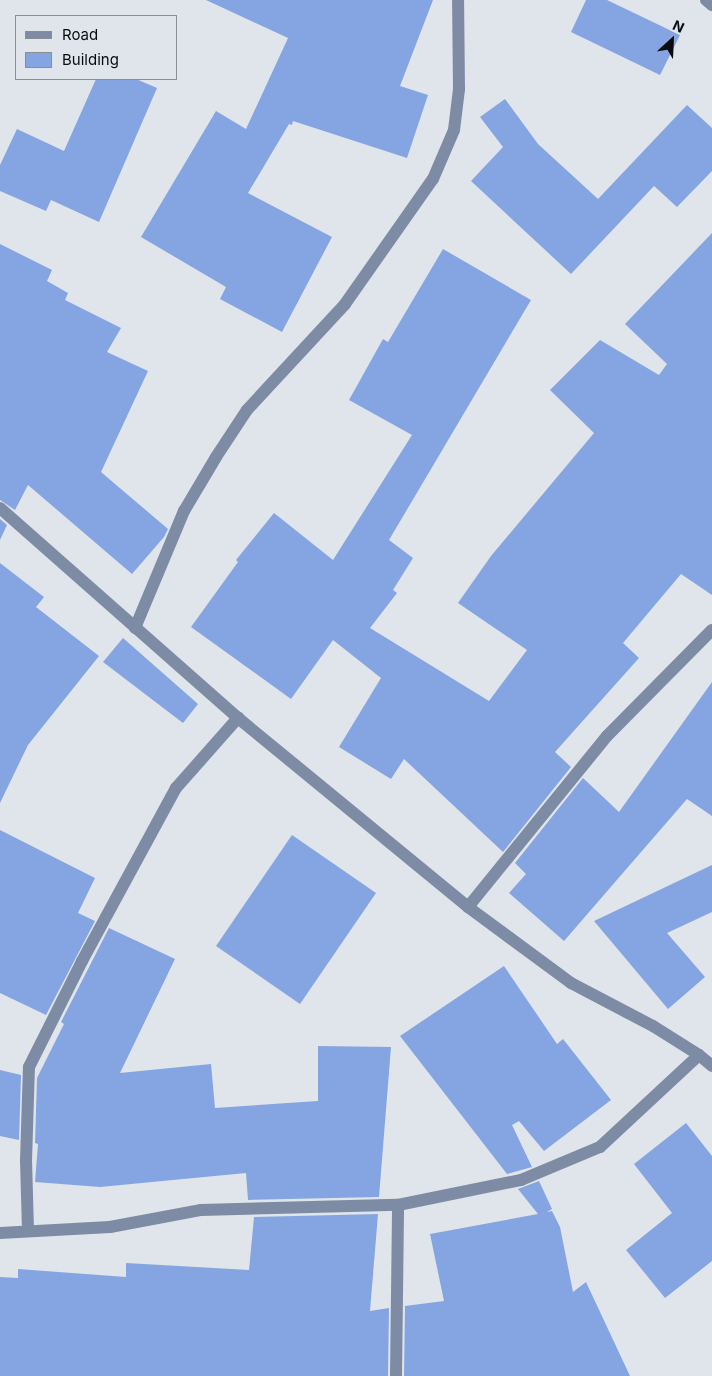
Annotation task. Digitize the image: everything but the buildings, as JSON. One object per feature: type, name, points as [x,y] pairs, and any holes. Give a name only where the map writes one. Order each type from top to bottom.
[{"type":"street","points":[[135,628],[184,511],[247,410],[345,304],[433,179],[454,130],[459,89],[458,0]]},
{"type":"street","points":[[706,0],[712,5]]},
{"type":"street","points":[[0,508],[238,718],[468,907],[571,983],[653,1026],[712,1066]]},
{"type":"street","points":[[468,907],[607,736],[712,630]]},
{"type":"street","points":[[28,1231],[26,1161],[29,1067],[77,969],[176,788],[238,718]]},
{"type":"street","points":[[0,1233],[110,1227],[201,1210],[398,1205],[521,1180],[600,1147],[698,1055]]},
{"type":"street","points":[[396,1376],[398,1205]]}]
